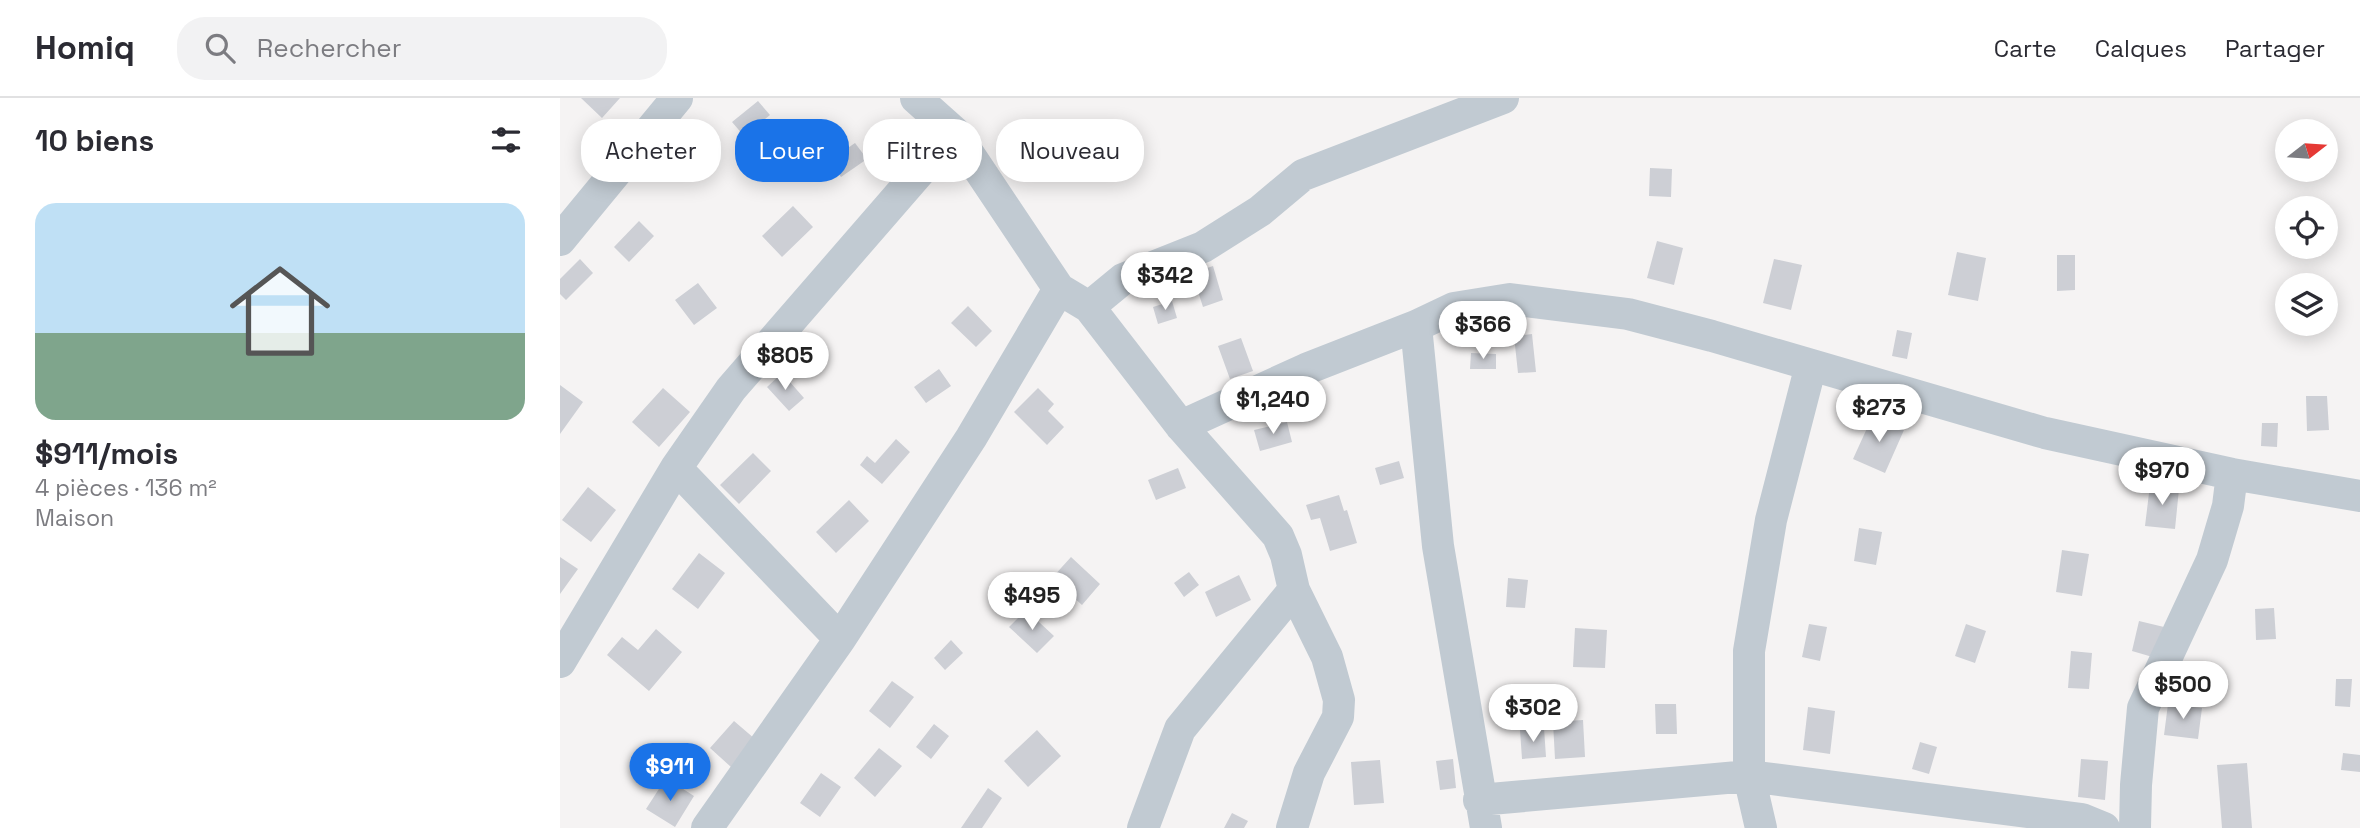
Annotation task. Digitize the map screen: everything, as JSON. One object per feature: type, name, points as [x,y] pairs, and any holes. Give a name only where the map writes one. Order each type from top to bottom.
[{"type":"street","points":[[560,240],[677,98]]},
{"type":"street","points":[[916,98],[939,119]]},
{"type":"street","points":[[1088,307],[1124,279],[1203,247],[1260,211],[1303,175],[1503,98]]},
{"type":"street","points":[[982,174],[1059,289],[1088,307],[1181,426],[1278,536],[1286,555],[1294,590],[1327,657],[1339,701],[1338,717],[1309,773],[1292,828]]},
{"type":"street","points":[[560,662],[676,468],[731,389],[911,182]]},
{"type":"street","points":[[707,828],[840,639],[971,438],[1059,289]]},
{"type":"street","points":[[1181,426],[1306,369],[1416,326],[1454,308],[1510,299],[1628,314],[1712,335],[2045,433],[2232,474],[2360,496]]},
{"type":"street","points":[[1416,326],[1438,546],[1482,814],[1749,776],[2082,819],[2104,828]]},
{"type":"street","points":[[1761,828],[1749,776],[1749,650],[1771,520],[1811,365]]},
{"type":"street","points":[[676,468],[840,639]]},
{"type":"street","points":[[2135,828],[2143,708],[2212,560],[2228,506],[2232,474]]},
{"type":"street","points":[[1143,828],[1181,729],[1294,590]]},
{"type":"building","points":[[581,98],[620,98],[602,118]]},
{"type":"building","points":[[758,101],[770,115],[765,119],[736,119]]},
{"type":"building","points":[[855,143],[863,154],[863,162],[849,171],[849,147]]},
{"type":"building","points":[[1650,168],[1672,169],[1671,197],[1649,196]]},
{"type":"building","points":[[793,206],[813,227],[782,257],[762,236]]},
{"type":"building","points":[[639,221],[654,236],[629,262],[614,247]]},
{"type":"building","points":[[1657,241],[1683,248],[1674,285],[1647,278]]},
{"type":"building","points":[[1957,252],[1986,258],[1978,301],[1948,295]]},
{"type":"building","points":[[2057,255],[2075,255],[2075,290],[2057,291]]},
{"type":"building","points":[[580,259],[593,273],[566,300],[560,294],[560,279]]},
{"type":"building","points":[[1774,259],[1802,265],[1791,310],[1763,303]]},
{"type":"building","points":[[1213,266],[1223,300],[1203,307],[1192,273]]},
{"type":"building","points":[[698,283],[717,308],[694,325],[675,300]]},
{"type":"building","points":[[1172,301],[1177,318],[1158,324],[1153,307]]},
{"type":"building","points":[[968,306],[992,331],[976,347],[951,323]]},
{"type":"building","points":[[1897,330],[1912,333],[1907,359],[1892,356]]},
{"type":"building","points":[[1532,334],[1536,372],[1518,373],[1514,336]]},
{"type":"building","points":[[1241,338],[1253,371],[1230,379],[1218,346]]},
{"type":"building","points":[[1471,353],[1496,354],[1496,369],[1470,369]]},
{"type":"building","points":[[939,369],[951,386],[926,403],[914,387]]},
{"type":"building","points":[[782,373],[804,398],[789,411],[767,387]]},
{"type":"building","points":[[560,385],[583,402],[560,434]]},
{"type":"building","points":[[663,388],[690,412],[659,447],[632,422]]},
{"type":"building","points":[[1038,388],[1054,404],[1048,411],[1064,427],[1047,445],[1014,412]]},
{"type":"building","points":[[2306,396],[2327,396],[2329,430],[2307,431]]},
{"type":"building","points":[[1873,415],[1904,430],[1885,473],[1853,459]]},
{"type":"building","points":[[1287,422],[1292,442],[1260,451],[1254,430]]},
{"type":"building","points":[[2262,423],[2278,423],[2277,447],[2261,446]]},
{"type":"building","points":[[896,439],[910,452],[882,484],[860,465],[867,456],[875,463]]},
{"type":"building","points":[[753,453],[771,471],[739,504],[720,485]]},
{"type":"building","points":[[1399,461],[1404,478],[1380,485],[1375,468]]},
{"type":"building","points":[[1178,468],[1186,488],[1156,500],[1148,480]]},
{"type":"building","points":[[2150,485],[2179,489],[2175,529],[2145,526]]},
{"type":"building","points":[[588,487],[616,510],[591,542],[562,520]]},
{"type":"building","points":[[1339,495],[1344,511],[1347,510],[1357,543],[1330,551],[1320,518],[1311,520],[1306,505]]},
{"type":"building","points":[[849,500],[869,521],[836,553],[816,532]]},
{"type":"building","points":[[1859,528],[1882,532],[1876,565],[1854,561]]},
{"type":"building","points":[[2062,550],[2089,554],[2082,596],[2056,592]]},
{"type":"building","points":[[699,553],[725,573],[698,609],[672,589]]},
{"type":"building","points":[[560,557],[578,569],[560,594]]},
{"type":"building","points":[[1071,557],[1100,584],[1082,605],[1052,578]]},
{"type":"building","points":[[1189,572],[1199,585],[1184,597],[1174,583]]},
{"type":"building","points":[[1239,575],[1251,600],[1216,617],[1205,592]]},
{"type":"building","points":[[1508,578],[1528,580],[1525,608],[1506,607]]},
{"type":"building","points":[[2274,608],[2276,639],[2256,640],[2255,609]]},
{"type":"building","points":[[1026,610],[1054,636],[1037,653],[1009,627]]},
{"type":"building","points":[[2139,621],[2164,627],[2156,658],[2132,651]]},
{"type":"building","points":[[1809,624],[1827,627],[1820,661],[1802,657]]},
{"type":"building","points":[[1966,624],[1986,631],[1975,663],[1955,656]]},
{"type":"building","points":[[1575,628],[1607,630],[1605,668],[1573,667]]},
{"type":"building","points":[[656,629],[682,652],[649,691],[607,655],[622,637],[638,650]]},
{"type":"building","points":[[951,640],[963,653],[945,670],[934,658]]},
{"type":"building","points":[[2071,651],[2092,653],[2089,689],[2068,688]]},
{"type":"building","points":[[2336,679],[2352,679],[2350,707],[2335,706]]},
{"type":"building","points":[[892,681],[914,697],[890,728],[869,711]]},
{"type":"building","points":[[1655,704],[1676,704],[1677,734],[1656,734]]},
{"type":"building","points":[[2168,704],[2202,708],[2198,739],[2164,735]]},
{"type":"building","points":[[1808,707],[1835,711],[1830,754],[1803,750]]},
{"type":"building","points":[[1583,720],[1585,757],[1555,759],[1553,722]]},
{"type":"building","points":[[734,721],[755,739],[731,767],[710,748]]},
{"type":"building","points":[[934,724],[949,736],[931,759],[916,747]]},
{"type":"building","points":[[1544,728],[1546,757],[1522,759],[1520,730]]},
{"type":"building","points":[[1037,730],[1061,756],[1028,787],[1004,761]]},
{"type":"building","points":[[1920,742],[1937,747],[1929,774],[1912,769]]},
{"type":"building","points":[[879,748],[902,766],[875,797],[854,778]]},
{"type":"building","points":[[2343,753],[2360,755],[2360,772],[2341,770]]},
{"type":"building","points":[[1453,759],[1456,788],[1440,790],[1436,761]]},
{"type":"building","points":[[2081,759],[2108,761],[2105,800],[2078,797]]},
{"type":"building","points":[[1380,760],[1384,803],[1354,805],[1351,762]]},
{"type":"building","points":[[2247,763],[2252,828],[2222,828],[2217,765]]},
{"type":"building","points":[[821,773],[841,787],[820,817],[800,803]]},
{"type":"building","points":[[666,778],[694,796],[675,827],[646,809]]},
{"type":"building","points":[[988,788],[1002,798],[982,828],[961,828]]},
{"type":"building","points":[[1232,813],[1248,821],[1244,828],[1224,828]]}]
